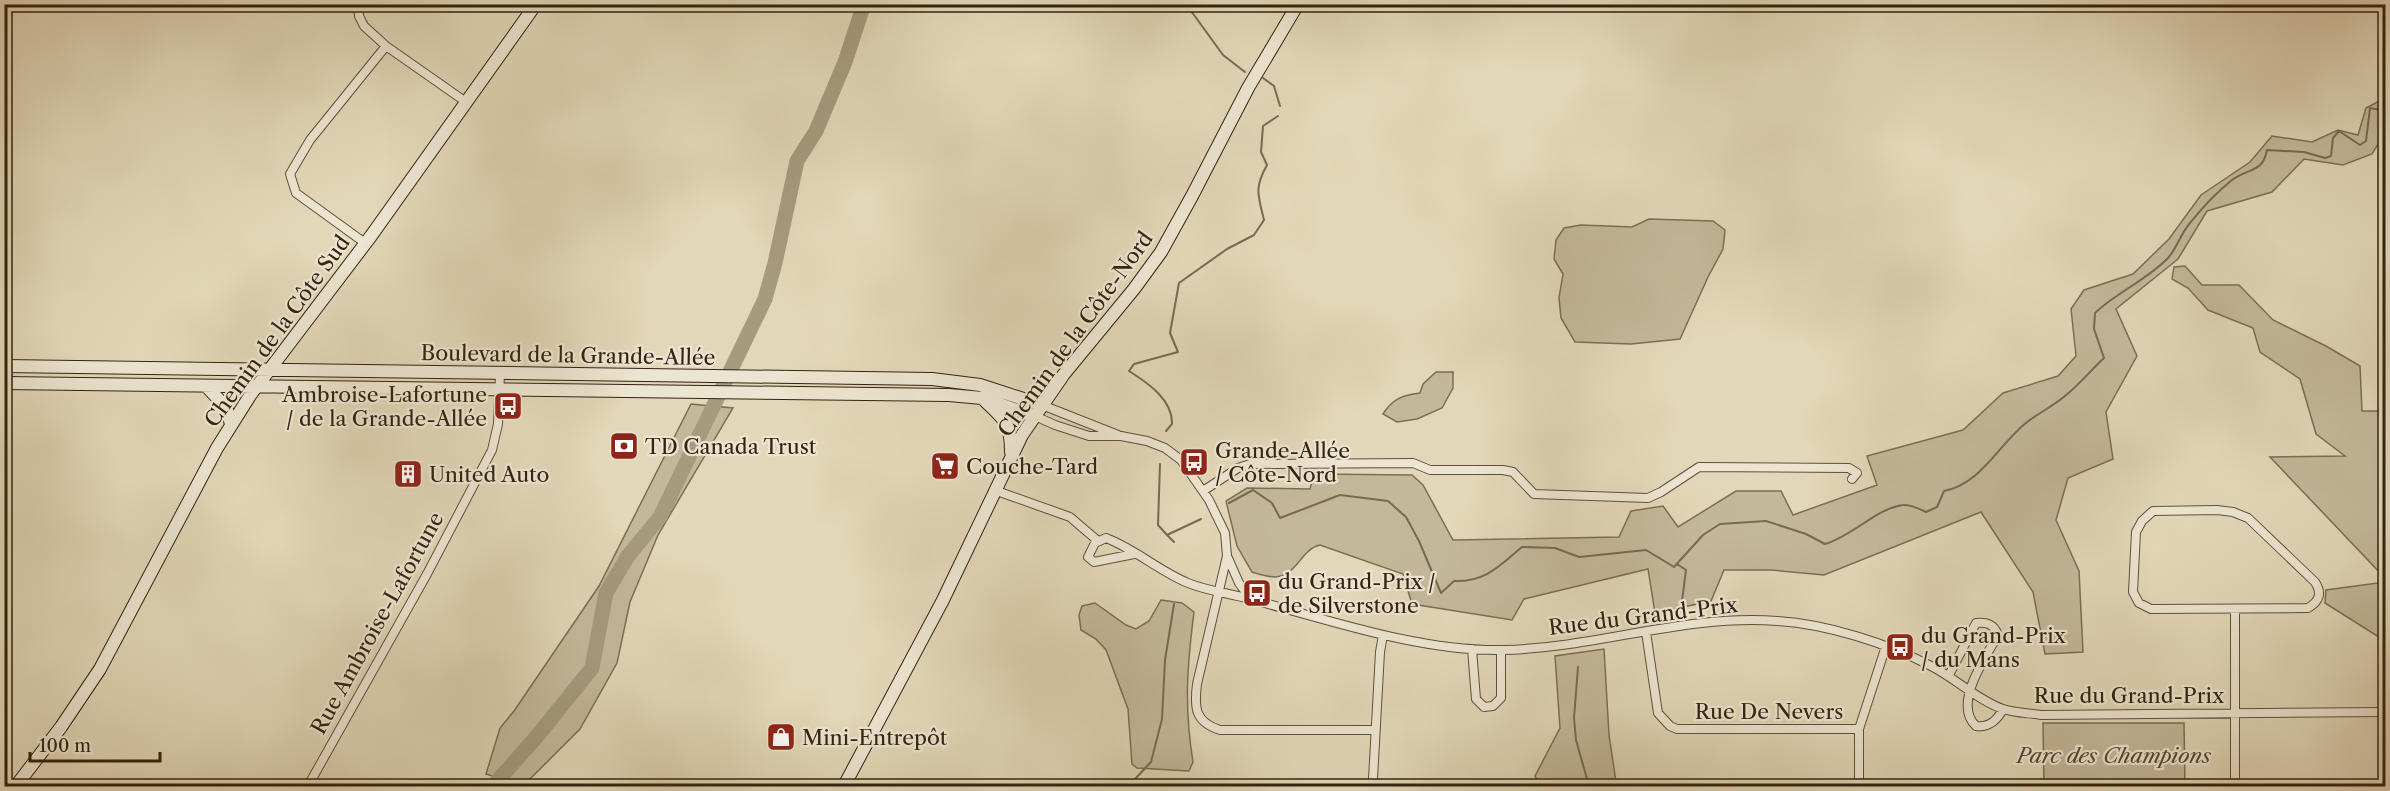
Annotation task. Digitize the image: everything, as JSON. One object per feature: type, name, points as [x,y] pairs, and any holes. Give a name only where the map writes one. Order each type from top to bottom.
[{"type":"street","points":[[358,4],[359,16],[364,26],[386,46],[466,102]]},
{"type":"street","name":"Chemin de la Côte Sud","points":[[16,786],[61,727],[100,669],[231,424],[256,386],[365,243],[536,4]]},
{"type":"street","name":"Chemin de la Côte-Nord","points":[[844,786],[943,600],[1011,456],[1042,405],[1154,261],[1185,211],[1248,88],[1298,4]]},
{"type":"street","points":[[365,243],[296,194],[290,174],[310,140],[386,46]]},
{"type":"street","name":"Boulevard de la Grande-Allée","points":[[4,366],[960,381],[989,387],[1121,436],[1154,443],[1170,450],[1181,460],[1203,490],[1225,532],[1227,556],[1195,697],[1202,722],[1220,729],[1375,730]]},
{"type":"street","name":"Rue Ambroise-Lafortune","points":[[308,786],[427,574],[492,450],[497,430],[500,373]]},
{"type":"street","points":[[720,392],[727,377]]},
{"type":"street","name":"Boulevard de la Grande-Allée","points":[[4,383],[949,395],[982,398],[1089,436],[1121,436]]},
{"type":"street","points":[[206,386],[226,407],[231,424]]},
{"type":"street","points":[[982,398],[1009,426],[1011,456]]},
{"type":"street","points":[[1203,490],[1238,468],[1250,464],[1413,463],[1430,470],[1503,470],[1513,472],[1534,494],[1571,497],[1648,498],[1699,467],[1849,468],[1857,473],[1852,479]]},
{"type":"street","points":[[994,490],[1070,517],[1098,541],[1088,555],[1088,559],[1092,562],[1134,554]]},
{"type":"street","points":[[2153,511],[2233,512],[2248,518],[2315,582],[2319,589],[2319,597],[2315,604],[2308,608],[2235,609],[2151,609],[2139,603],[2133,592],[2136,532],[2142,521],[2153,511]]},
{"type":"street","name":"Rue du Grand-Prix","points":[[1098,541],[1110,539],[1185,582],[1383,634],[1472,649],[1502,650],[1555,646],[1710,622],[1777,621],[1856,636],[1886,646],[1949,675],[2003,709],[2042,715],[2385,712]]},
{"type":"street","points":[[1227,556],[1239,583],[1251,599]]},
{"type":"street","points":[[2235,609],[2235,786]]},
{"type":"street","points":[[1949,675],[1976,623],[1986,622],[1995,627],[1998,635],[1969,688],[1970,717],[1977,726],[1989,725],[2003,709]]},
{"type":"street","name":"Rue De Nevers","points":[[1646,632],[1658,713],[1670,726],[1677,729],[1859,729]]},
{"type":"street","points":[[1373,779],[1383,634]]},
{"type":"street","points":[[1859,779],[1859,729],[1886,646]]},
{"type":"street","points":[[1472,649],[1476,699],[1484,707],[1493,706],[1501,698],[1502,650]]},
{"type":"green space","points":[[2385,98],[2385,117],[2380,120],[2380,141],[2372,154],[2343,165],[2304,159],[2272,192],[2207,211],[2178,259],[2116,309],[2137,356],[2106,412],[2113,459],[2068,478],[2056,520],[2079,571],[2083,652],[2045,654],[2033,592],[1981,512],[1824,575],[1771,570],[1724,570],[1711,601],[1655,613],[1648,569],[1524,599],[1512,620],[1412,604],[1403,574],[1320,545],[1308,552],[1289,572],[1275,577],[1252,572],[1237,546],[1226,501],[1247,488],[1310,489],[1314,474],[1412,475],[1423,485],[1453,540],[1619,537],[1631,511],[1663,506],[1678,527],[1736,491],[1781,491],[1793,515],[1877,485],[1867,456],[1963,430],[2003,393],[2058,376],[2076,356],[2071,309],[2084,290],[2133,274],[2169,239],[2201,195],[2250,162],[2272,136],[2312,142],[2338,130],[2358,135],[2366,108]]},
{"type":"green space","points":[[1649,219],[1713,221],[1725,230],[1723,249],[1680,339],[1631,344],[1575,342],[1561,318],[1559,298],[1563,274],[1554,259],[1556,240],[1564,228],[1581,225],[1632,227]]},
{"type":"green space","points":[[2185,266],[2202,285],[2239,285],[2273,320],[2360,366],[2362,411],[2385,411],[2385,578],[2270,457],[2345,456],[2316,434],[2300,379],[2260,352],[2253,328],[2208,310],[2188,288],[2172,279],[2174,267]]},
{"type":"green space","points":[[1436,372],[1453,372],[1453,388],[1442,408],[1417,419],[1397,422],[1383,414],[1398,399],[1420,393],[1423,384]]},
{"type":"green space","points":[[691,404],[733,408],[658,535],[630,602],[617,663],[580,729],[523,786],[486,774],[500,728],[599,586]]},
{"type":"green space","points":[[2385,582],[2385,641],[2325,603],[2326,590]]},
{"type":"green space","points":[[1161,600],[1182,603],[1194,612],[1188,687],[1188,723],[1193,762],[1189,771],[1137,768],[1132,764],[1128,709],[1106,650],[1096,639],[1081,630],[1079,615],[1082,606],[1095,603],[1126,625],[1136,629],[1149,621]]},
{"type":"green space","points":[[1604,649],[1609,735],[1616,782],[1690,782],[1689,786],[1540,786],[1535,776],[1560,728],[1555,656]]},
{"type":"green space","name":"Parc des Champions","points":[[2043,723],[2184,723],[2185,786],[2044,786]]},
{"type":"waterway","points":[[493,786],[592,668],[606,593],[628,556],[660,517],[765,299],[797,161],[816,131],[845,62],[864,4]]},
{"type":"waterway","points":[[1186,4],[1223,55],[1245,72]]},
{"type":"waterway","points":[[1263,78],[1274,86],[1280,106]]},
{"type":"waterway","points":[[1229,503],[1253,490],[1272,503],[1280,518],[1340,495],[1388,501],[1406,517],[1441,593],[1454,581],[1465,581],[1484,576],[1522,547],[1555,548],[1579,557],[1646,550],[1674,567],[1703,535],[1720,524],[1766,521],[1806,534],[1825,544],[1893,507],[1909,505],[1926,512],[1937,507],[1944,491],[1957,487],[1979,472],[2017,431],[2070,392],[2104,358],[2094,329],[2095,313],[2160,266],[2174,250],[2187,227],[2226,185],[2262,163],[2267,150],[2304,152],[2325,158],[2331,156],[2333,138],[2339,131],[2360,145],[2366,141],[2370,108],[2386,111]]},
{"type":"waterway","points":[[1166,431],[1172,424],[1171,415],[1164,400],[1144,381],[1129,371],[1134,364],[1178,352],[1170,333],[1179,283],[1227,249],[1254,235],[1264,220],[1258,192],[1260,180],[1267,165],[1261,152],[1263,126],[1278,116]]},
{"type":"waterway","points":[[1160,464],[1158,525],[1167,535],[1201,519]]},
{"type":"waterway","points":[[1168,536],[1174,542]]},
{"type":"waterway","points":[[1677,564],[1686,570],[1682,601]]},
{"type":"waterway","points":[[1135,786],[1135,779],[1151,762],[1162,719],[1165,660],[1174,604]]},
{"type":"waterway","points":[[1578,667],[1574,718],[1576,740],[1589,786]]},
{"type":"place","name":"Ambroise-Lafortune / de la Grande-Allée","points":[[508,406]]},
{"type":"place","name":"TD Canada Trust","points":[[624,446]]},
{"type":"place","name":"Grande-Allée / Côte-Nord","points":[[1194,462]]},
{"type":"place","name":"Couche-Tard","points":[[945,466]]},
{"type":"place","name":"United Auto","points":[[408,474]]},
{"type":"place","name":"du Grand-Prix / de Silverstone","points":[[1257,593]]},
{"type":"place","name":"du Grand-Prix / du Mans","points":[[1900,647]]},
{"type":"place","name":"Mini-Entrepôt","points":[[781,737]]}]
